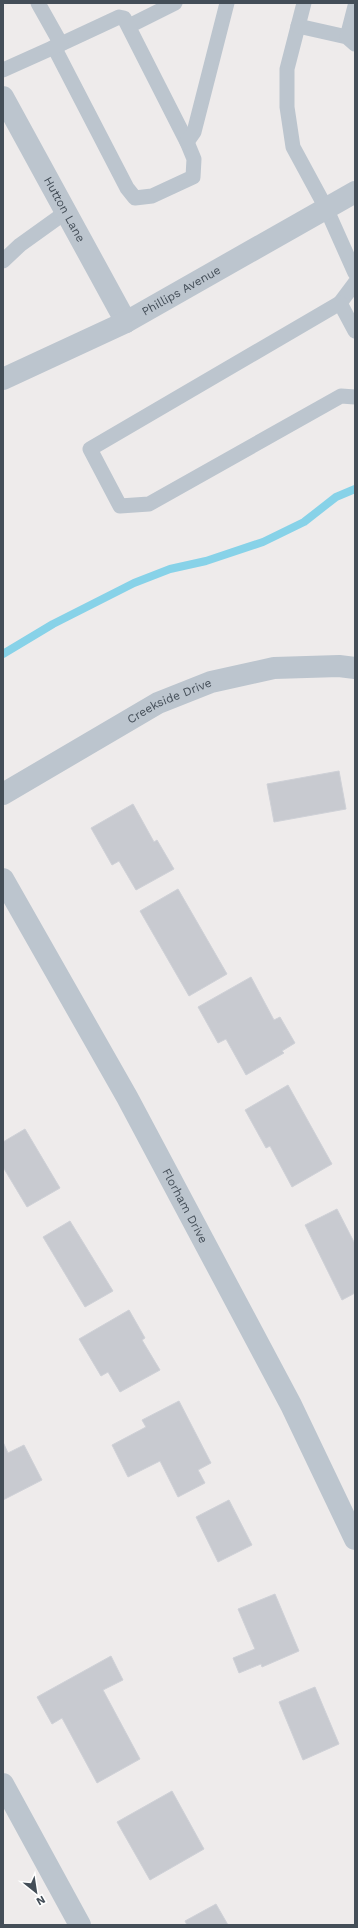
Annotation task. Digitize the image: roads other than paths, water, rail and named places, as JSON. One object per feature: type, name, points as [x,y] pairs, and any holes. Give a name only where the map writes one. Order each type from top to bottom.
[{"type":"street","name":"Hutton Lane","points":[[3,97],[126,322]]},
{"type":"street","name":"Phillips Avenue","points":[[3,379],[126,322],[355,192]]},
{"type":"street","name":"Creekside Drive","points":[[3,794],[158,703],[211,682],[274,668],[338,666],[355,668]]},
{"type":"street","name":"Florham Drive","points":[[3,879],[161,1160],[291,1405],[355,1539]]},
{"type":"street","points":[[3,1784],[79,1925]]},
{"type":"lane","points":[[3,70],[58,46],[119,17],[124,18],[187,142],[194,159],[193,177],[152,196],[135,198],[127,188],[58,46],[38,3]]},
{"type":"lane","points":[[129,26],[175,3]]},
{"type":"lane","points":[[187,142],[194,132],[227,3]]},
{"type":"lane","points":[[304,3],[287,69],[286,108],[293,147],[326,208],[355,273]]},
{"type":"lane","points":[[298,26],[351,40],[355,6]]},
{"type":"lane","points":[[3,260],[66,212]]},
{"type":"lane","points":[[355,283],[340,303],[90,449],[120,506],[150,504],[342,396],[355,397]]},
{"type":"lane","points":[[340,303],[355,332]]},
{"type":"waterway","points":[[3,654],[53,624],[134,583],[170,569],[206,561],[263,542],[304,522],[336,497],[355,489]]}]
